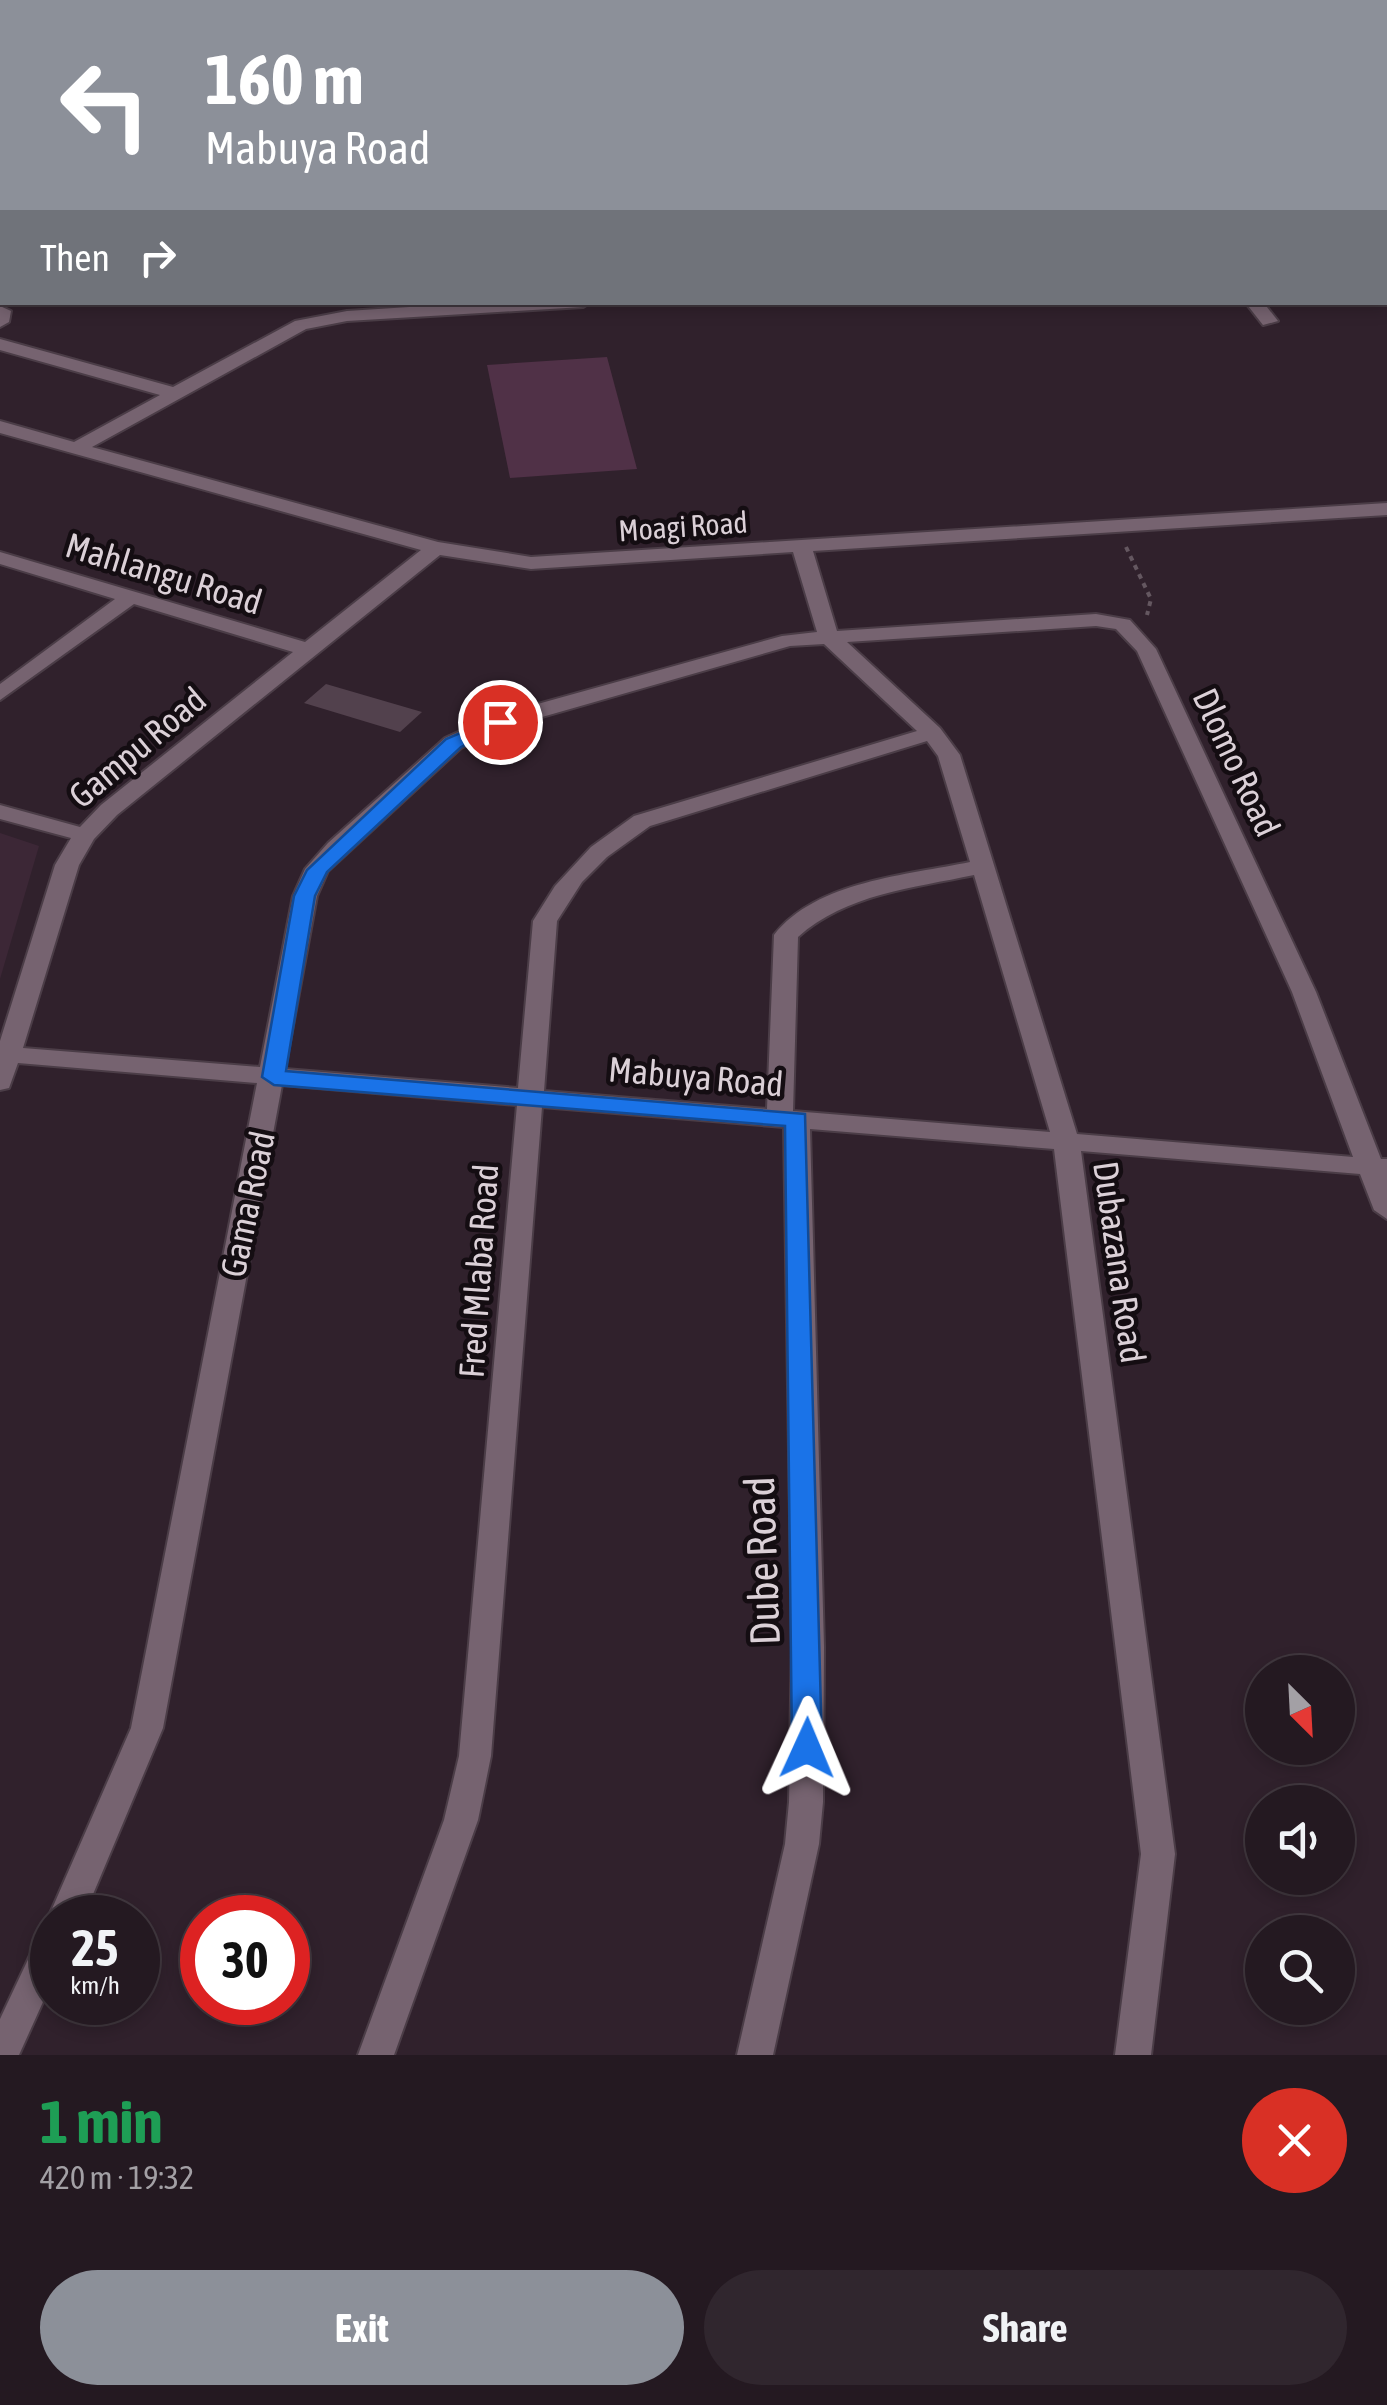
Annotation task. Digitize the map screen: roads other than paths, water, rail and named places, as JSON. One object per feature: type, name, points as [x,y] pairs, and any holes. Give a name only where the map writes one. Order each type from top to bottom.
[{"type":"street","points":[[76,448],[280,332],[324,319],[537,305]]},
{"type":"street","points":[[1256,305],[1269,321]]},
{"type":"street","points":[[0,344],[173,393]]},
{"type":"street","name":"Moagi Road","points":[[0,428],[436,548],[516,562],[566,564],[1387,508]]},
{"type":"street","name":"Dubazana Road","points":[[801,546],[829,637],[932,733],[948,755],[1066,1140],[1158,1854],[1133,2055]]},
{"type":"street","name":"Gampu Road","points":[[0,1082],[4,1054],[61,883],[85,836],[109,810],[436,548]]},
{"type":"street","name":"Mahlangu Road","points":[[0,558],[310,650]]},
{"type":"street","points":[[0,694],[132,596]]},
{"type":"street","name":"Dlomo Road","points":[[829,637],[1096,620],[1123,624],[1135,634],[1296,974],[1380,1168],[1387,1210]]},
{"type":"street","name":"Gama Road","points":[[76,1895],[146,1728],[309,884],[336,848],[454,743],[490,725],[734,654],[789,640],[829,637]]},
{"type":"street","name":"Fred Mlaba Road","points":[[376,2055],[460,1820],[476,1756],[544,922],[558,896],[602,849],[651,817],[932,733]]},
{"type":"street","points":[[0,812],[85,836]]},
{"type":"street","name":"Dube Road","points":[[755,2055],[802,1844],[806,1802],[808,1647],[788,1119],[786,935],[806,916],[844,900],[984,866]]},
{"type":"street","name":"Mabuya Road","points":[[4,1054],[1380,1168]]},
{"type":"street","points":[[1,2055],[30,1992]]}]
